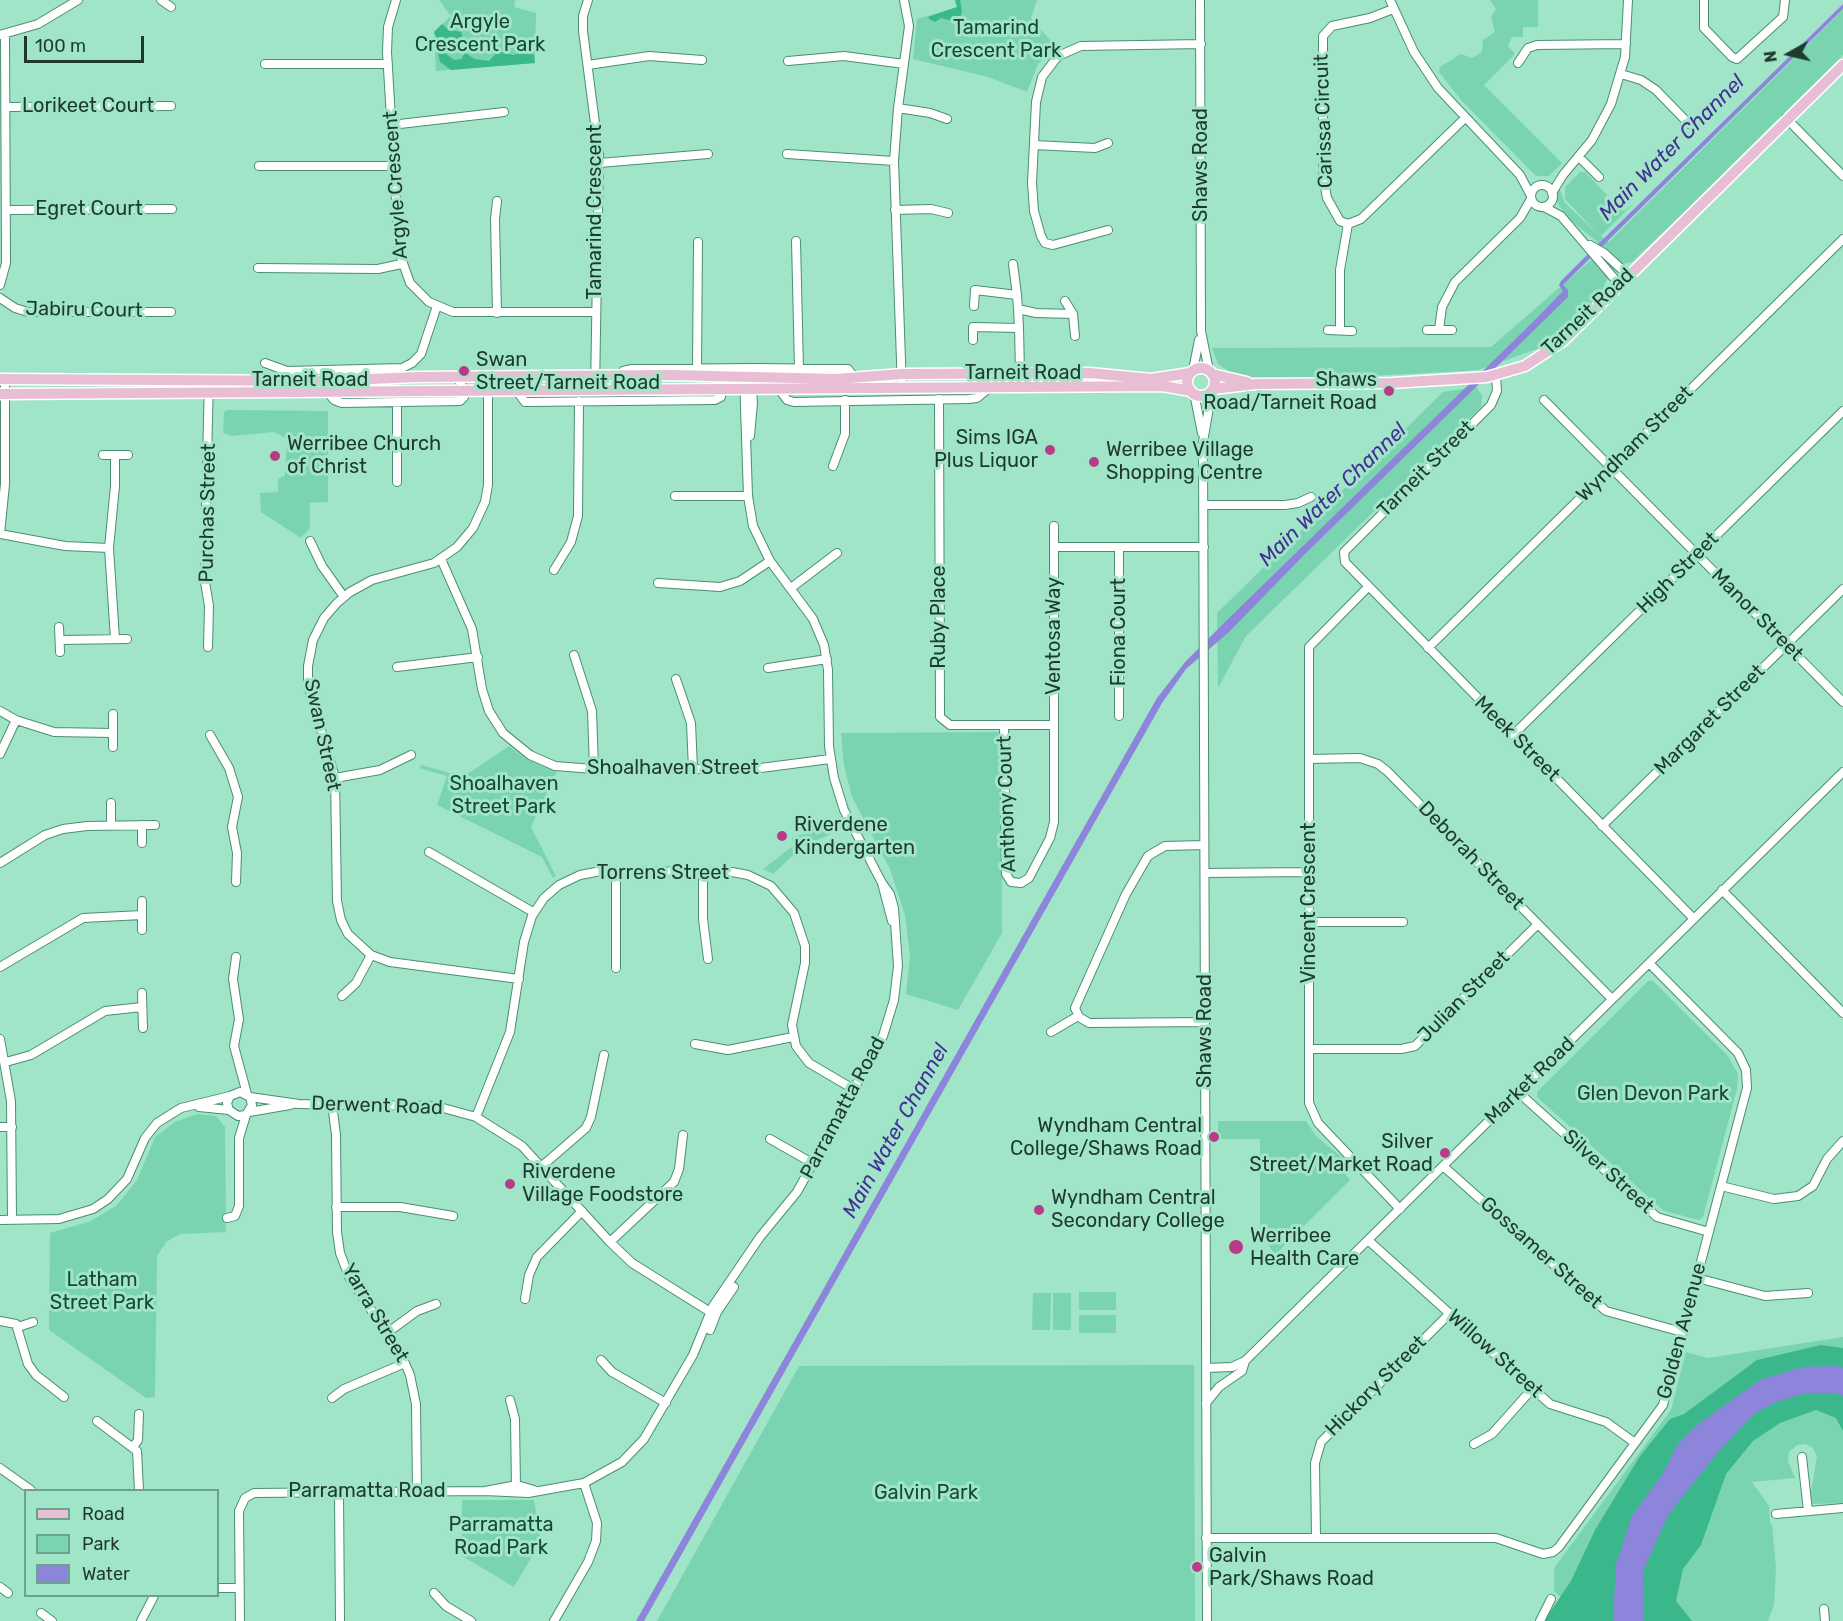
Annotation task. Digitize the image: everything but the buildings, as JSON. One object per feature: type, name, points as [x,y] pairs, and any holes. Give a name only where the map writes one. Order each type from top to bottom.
[{"type":"main road","name":"Tarneit Road","points":[[1212,390],[1256,384],[1392,383],[1496,375],[1525,366],[1554,348],[1786,118],[1843,65]]},
{"type":"main road","points":[[1201,368],[1211,372],[1215,381],[1212,390],[1205,395],[1192,392],[1187,380],[1192,372],[1201,368]]},
{"type":"main road","name":"Tarneit Road","points":[[2,379],[325,381],[489,376],[855,378],[899,374],[1064,373],[1111,374],[1151,379],[1192,372]]},
{"type":"main road","name":"Tarneit Road","points":[[1211,372],[1256,384]]},
{"type":"main road","points":[[1039,373],[1039,389]]},
{"type":"main road","points":[[1063,389],[1064,373]]},
{"type":"main road","points":[[621,376],[621,390]]},
{"type":"main road","points":[[39,379],[43,388],[80,389],[103,394]]},
{"type":"main road","name":"Tarneit Road","points":[[2,394],[1163,387],[1192,392]]},
{"type":"street","points":[[0,285],[6,263],[3,137],[6,107],[2,34],[38,24],[78,0]]},
{"type":"street","points":[[161,0],[171,7]]},
{"type":"street","name":"Argyle Crescent","points":[[396,0],[387,27],[391,125],[401,264],[414,290],[437,306],[460,313],[595,312]]},
{"type":"street","name":"Tamarind Crescent","points":[[588,0],[582,26],[596,117],[599,163],[595,390]]},
{"type":"street","points":[[900,389],[894,161],[898,108],[909,26],[904,0]]},
{"type":"street","name":"Shaws Road","points":[[1192,372],[1201,331],[1200,0]]},
{"type":"street","points":[[1520,218],[1543,207],[1602,123],[1621,74],[1626,44],[1628,0]]},
{"type":"street","points":[[1704,0],[1704,28],[1732,57],[1737,59],[1783,17],[1785,0]]},
{"type":"street","points":[[1391,4],[1424,68],[1465,118],[1520,175],[1531,197],[1543,207],[1561,216]]},
{"type":"street","name":"Carissa Circuit","points":[[1348,224],[1340,221],[1331,209],[1324,188],[1323,36],[1332,26],[1370,18],[1391,4]]},
{"type":"street","points":[[1108,230],[1058,244],[1048,244],[1041,236],[1033,202],[1034,145],[1040,84],[1046,70],[1063,53],[1081,46],[1200,44]]},
{"type":"street","points":[[1518,63],[1528,48],[1538,45],[1626,44]]},
{"type":"street","points":[[588,65],[650,56],[702,60]]},
{"type":"street","points":[[789,62],[844,56],[904,64]]},
{"type":"street","points":[[265,64],[388,64]]},
{"type":"street","points":[[1621,74],[1641,80],[1656,90],[1689,124]]},
{"type":"street","name":"Lorikeet Court","points":[[6,107],[171,106]]},
{"type":"street","points":[[898,108],[930,113],[947,119]]},
{"type":"street","points":[[391,125],[504,112]]},
{"type":"street","points":[[1340,330],[1340,270],[1348,224],[1361,219],[1465,118]]},
{"type":"street","points":[[1786,118],[1843,177]]},
{"type":"street","points":[[1034,145],[1095,148],[1108,143]]},
{"type":"street","points":[[599,163],[708,154]]},
{"type":"street","points":[[787,154],[894,161]]},
{"type":"street","points":[[1579,158],[1599,177]]},
{"type":"street","points":[[259,166],[394,166]]},
{"type":"street","points":[[1520,175],[1541,186],[1552,196],[1561,216],[1619,284]]},
{"type":"street","points":[[1439,330],[1445,297],[1455,282],[1520,218],[1533,190],[1563,176]]},
{"type":"street","points":[[497,201],[495,219],[497,313]]},
{"type":"street","name":"Egret Court","points":[[6,210],[172,209]]},
{"type":"street","points":[[895,210],[937,209],[948,213]]},
{"type":"street","name":"Wyndham Street","points":[[1428,648],[1843,239]]},
{"type":"street","points":[[795,241],[799,369]]},
{"type":"street","points":[[696,368],[698,242]]},
{"type":"street","points":[[1587,244],[1604,253],[1628,275]]},
{"type":"street","points":[[258,268],[378,269],[401,264]]},
{"type":"street","points":[[1013,264],[1018,309],[1020,373]]},
{"type":"street","points":[[974,306],[975,290],[1017,295]]},
{"type":"street","name":"Jabiru Court","points":[[0,298],[15,308],[28,312],[171,312]]},
{"type":"street","points":[[1065,301],[1072,314],[1075,336]]},
{"type":"street","points":[[265,363],[287,371],[402,368],[412,363],[421,354],[437,306]]},
{"type":"street","points":[[1018,309],[1036,313],[1072,314]]},
{"type":"street","points":[[973,339],[973,327],[1019,328]]},
{"type":"street","points":[[1328,330],[1352,331]]},
{"type":"street","points":[[1427,330],[1452,330]]},
{"type":"street","name":"Shaws Road","points":[[1201,331],[1211,372]]},
{"type":"street","name":"Tarneit Road","points":[[621,376],[626,369],[848,369],[855,378]]},
{"type":"street","name":"Tarneit Street","points":[[1344,558],[1348,548],[1491,405],[1497,392],[1496,375]]},
{"type":"street","name":"Swan Street","points":[[489,376],[489,476],[485,502],[468,535],[437,561],[372,580],[344,597],[320,625],[311,648],[308,666],[309,693],[334,778],[338,908],[348,934],[371,955],[399,964],[519,979]]},
{"type":"street","points":[[457,377],[465,391]]},
{"type":"street","points":[[714,377],[722,390]]},
{"type":"street","name":"Parramatta Road","points":[[236,1588],[240,1563],[239,1511],[249,1495],[258,1492],[485,1491],[516,1488],[539,1491],[559,1490],[584,1483],[614,1468],[630,1455],[644,1439],[693,1355],[708,1334],[714,1310],[725,1304],[743,1265],[760,1237],[797,1192],[877,1051],[891,1012],[898,966],[892,898],[844,810],[830,759],[827,659],[813,619],[770,561],[753,526],[748,496],[748,377]]},
{"type":"street","points":[[2,379],[3,460],[0,534],[65,546],[109,548]]},
{"type":"street","name":"Purchas Street","points":[[208,647],[209,606],[204,576],[208,533],[206,501],[209,379]]},
{"type":"street","name":"Tarneit Road","points":[[779,389],[790,401],[975,399],[988,389]]},
{"type":"street","name":"Tarneit Road","points":[[516,390],[525,402],[715,400],[721,397],[722,390]]},
{"type":"street","name":"Shaws Road","points":[[1207,1621],[1203,442],[1212,390]]},
{"type":"street","name":"Tarneit Road","points":[[327,391],[334,400],[342,403],[460,401],[465,391]]},
{"type":"street","name":"Shaws Road","points":[[1192,392],[1203,442]]},
{"type":"street","name":"Ruby Place","points":[[939,399],[940,716],[943,722],[950,725],[1054,725]]},
{"type":"street","points":[[833,466],[845,434],[845,400]]},
{"type":"street","name":"Manor Street","points":[[1544,400],[1843,702]]},
{"type":"street","points":[[554,570],[571,542],[578,516],[579,401]]},
{"type":"street","points":[[397,402],[397,482]]},
{"type":"street","name":"High Street","points":[[1513,735],[1843,411]]},
{"type":"street","points":[[104,455],[128,455]]},
{"type":"street","points":[[115,456],[114,504],[109,548],[115,639]]},
{"type":"street","points":[[675,496],[748,496]]},
{"type":"street","points":[[1204,505],[1285,505],[1311,497]]},
{"type":"street","name":"Ventosa Way","points":[[1054,526],[1054,725]]},
{"type":"street","points":[[310,541],[322,566],[344,597]]},
{"type":"street","points":[[1054,547],[1204,547]]},
{"type":"street","name":"Fiona Court","points":[[1119,548],[1119,716]]},
{"type":"street","points":[[791,588],[837,553]]},
{"type":"street","name":"Meek Street","points":[[1344,558],[1347,566],[1694,919]]},
{"type":"street","name":"Shoalhaven Street","points":[[437,561],[468,617],[478,657],[485,702],[495,723],[512,742],[530,755],[555,766],[594,769],[760,768],[830,759]]},
{"type":"street","points":[[658,583],[720,587],[740,581],[770,561]]},
{"type":"street","name":"Vincent Crescent","points":[[1368,587],[1309,647],[1309,1103],[1318,1123],[1400,1209]]},
{"type":"street","name":"Margaret Street","points":[[1602,826],[1843,589]]},
{"type":"street","points":[[59,627],[60,652]]},
{"type":"street","points":[[60,640],[127,639]]},
{"type":"street","points":[[574,655],[592,711],[594,769]]},
{"type":"street","points":[[397,667],[478,657]]},
{"type":"street","points":[[768,668],[827,659]]},
{"type":"street","points":[[676,679],[691,723],[693,769]]},
{"type":"street","points":[[0,711],[16,720],[54,732],[112,733]]},
{"type":"street","points":[[113,714],[113,747]]},
{"type":"street","points":[[0,754],[16,720]]},
{"type":"street","name":"Anthony Court","points":[[1004,726],[1006,874],[1011,882],[1021,883],[1028,880],[1053,828],[1054,725]]},
{"type":"street","points":[[210,735],[229,768],[238,797],[232,827],[237,853],[236,882]]},
{"type":"street","points":[[334,778],[380,770],[411,755]]},
{"type":"street","name":"Deborah Street","points":[[1309,759],[1360,758],[1378,764],[1612,999]]},
{"type":"street","name":"Market Road","points":[[1206,1404],[1219,1387],[1242,1371],[1245,1361],[1843,772]]},
{"type":"street","points":[[111,803],[111,825]]},
{"type":"street","points":[[142,825],[142,843]]},
{"type":"street","points":[[0,862],[54,832],[79,826],[155,825]]},
{"type":"street","points":[[1204,845],[1165,846],[1148,856],[1126,894],[1077,999],[1075,1008],[1078,1016],[1089,1023],[1205,1022]]},
{"type":"street","points":[[429,852],[533,912]]},
{"type":"street","points":[[616,871],[616,968]]},
{"type":"street","name":"Torrens Street","points":[[476,1117],[509,1039],[526,932],[533,912],[548,894],[567,880],[590,873],[616,871],[732,872],[757,878],[778,892],[794,913],[801,928],[805,954],[792,1019],[793,1036]]},
{"type":"street","points":[[703,871],[703,919],[708,959]]},
{"type":"street","points":[[1204,873],[1309,873]]},
{"type":"street","points":[[1722,890],[1843,1012]]},
{"type":"street","points":[[142,901],[142,930]]},
{"type":"street","points":[[0,967],[77,921],[96,916],[142,915]]},
{"type":"street","points":[[1309,922],[1402,922]]},
{"type":"street","name":"Julian Street","points":[[1309,1050],[1401,1049],[1415,1046],[1538,924]]},
{"type":"street","points":[[342,996],[356,983],[371,955]]},
{"type":"street","points":[[236,957],[232,979],[239,1014],[234,1041],[240,1075],[252,1105],[239,1138]]},
{"type":"street","points":[[1649,963],[1738,1053],[1747,1075],[1759,1076]]},
{"type":"street","points":[[142,993],[143,1028]]},
{"type":"street","points":[[6,1062],[31,1055],[105,1011],[142,1007]]},
{"type":"street","points":[[1051,1032],[1078,1016]]},
{"type":"street","points":[[695,1044],[728,1050],[793,1036],[800,1052],[809,1063],[855,1089]]},
{"type":"street","points":[[0,1039],[6,1062],[12,1127],[12,1220]]},
{"type":"street","points":[[542,1166],[586,1128],[591,1117],[604,1055]]},
{"type":"street","points":[[227,1218],[235,1216],[239,1206],[239,1138],[227,1103],[240,1075]]},
{"type":"street","name":"Golden Avenue","points":[[1316,1538],[1496,1538],[1538,1553],[1550,1554],[1559,1547],[1662,1406],[1747,1088],[1747,1075]]},
{"type":"street","points":[[0,1220],[67,1218],[102,1204],[127,1179],[151,1128],[174,1111],[240,1092],[248,1096]]},
{"type":"street","name":"Silver Street","points":[[1518,1092],[1657,1216],[1709,1232]]},
{"type":"street","name":"Derwent Road","points":[[248,1096],[299,1104],[426,1104],[476,1117],[512,1138],[542,1166],[610,1242],[632,1263],[714,1310]]},
{"type":"street","name":"Derwent Road","points":[[248,1113],[299,1104]]},
{"type":"street","name":"Yarra Street","points":[[336,1104],[338,1243],[346,1271],[405,1363],[416,1404],[417,1491]]},
{"type":"street","points":[[192,1106],[230,1112],[238,1116],[248,1113]]},
{"type":"street","points":[[0,1127],[12,1127]]},
{"type":"street","points":[[610,1242],[674,1182],[679,1169],[683,1135]]},
{"type":"street","points":[[770,1139],[814,1164]]},
{"type":"street","points":[[1721,1186],[1774,1199],[1799,1198],[1813,1186],[1827,1159],[1843,1141]]},
{"type":"street","name":"Gossamer Street","points":[[1443,1166],[1606,1311],[1682,1332]]},
{"type":"street","points":[[336,1208],[400,1207],[453,1216]]},
{"type":"street","points":[[525,1299],[529,1275],[537,1257],[582,1211]]},
{"type":"street","name":"Willow Street","points":[[1369,1241],[1555,1407],[1606,1422],[1635,1443]]},
{"type":"street","points":[[1697,1278],[1765,1296],[1808,1293]]},
{"type":"street","points":[[387,1333],[417,1311],[436,1304]]},
{"type":"street","name":"Hickory Street","points":[[1316,1538],[1316,1463],[1321,1442],[1450,1313]]},
{"type":"street","points":[[0,1321],[13,1322],[18,1327],[28,1364],[36,1375],[64,1397]]},
{"type":"street","points":[[18,1327],[33,1322]]},
{"type":"street","points":[[601,1360],[612,1372],[666,1403]]},
{"type":"street","points":[[1206,1368],[1232,1367],[1245,1361]]},
{"type":"street","points":[[332,1398],[344,1389],[405,1363]]},
{"type":"street","points":[[1474,1444],[1492,1434],[1533,1388]]},
{"type":"street","points":[[510,1400],[515,1419],[516,1488]]},
{"type":"street","points":[[133,1447],[138,1440],[139,1414]]},
{"type":"street","points":[[97,1421],[133,1447],[139,1455],[139,1489]]},
{"type":"street","points":[[1802,1457],[1808,1511]]},
{"type":"street","points":[[0,1468],[28,1489]]},
{"type":"street","points":[[554,1621],[588,1562],[596,1540],[597,1523],[584,1483]]},
{"type":"street","points":[[339,1492],[340,1621]]},
{"type":"street","points":[[1776,1514],[1843,1508]]},
{"type":"street","points":[[1206,1538],[1316,1538]]},
{"type":"street","points":[[0,1587],[8,1593]]},
{"type":"street","points":[[219,1588],[236,1588],[240,1616]]},
{"type":"street","points":[[434,1593],[446,1606],[471,1621]]},
{"type":"street","points":[[141,1621],[153,1597]]},
{"type":"street","points":[[1540,1621],[1551,1599]]},
{"type":"street","points":[[1824,1609],[1825,1621]]},
{"type":"street","points":[[41,1613],[52,1621]]},
{"type":"green space","name":"Argyle Crescent Park","points":[[439,0],[515,0],[514,7],[536,13],[535,63],[436,71],[434,32],[451,16]]},
{"type":"green space","name":"Tamarind Crescent Park","points":[[955,0],[1037,0],[1031,18],[1056,47],[1038,64],[1027,92],[988,77],[913,59],[917,19],[957,7]]},
{"type":"green space","points":[[955,0],[960,0],[962,11],[960,19],[952,21],[941,18],[935,22],[929,19],[928,17],[957,7]]},
{"type":"green space","points":[[1490,0],[1538,0],[1538,27],[1523,27],[1523,37],[1512,37],[1508,46],[1515,54],[1484,85],[1562,163],[1549,176],[1536,176],[1461,100],[1439,72],[1440,67],[1461,54],[1472,58],[1482,52],[1483,40],[1495,32],[1491,17],[1496,9]]},
{"type":"green space","points":[[1843,10],[1843,55],[1632,262],[1622,264],[1606,281],[1600,296],[1548,345],[1478,370],[1319,379],[1237,377],[1218,364],[1212,348],[1491,347],[1605,248],[1574,223],[1559,206],[1556,196],[1559,187],[1565,203],[1598,234],[1565,199],[1565,187],[1580,172],[1585,172],[1607,195],[1604,198],[1610,205],[1614,201],[1624,211],[1635,202],[1601,236],[1609,242]]},
{"type":"green space","points":[[442,24],[448,29],[461,32],[464,42],[450,47],[443,40],[437,39],[434,32]]},
{"type":"green space","points":[[441,50],[454,60],[461,59],[465,53],[475,59],[489,61],[498,51],[513,55],[527,51],[534,55],[535,63],[451,70],[440,62],[438,54]]},
{"type":"green space","points":[[1476,387],[1482,395],[1481,407],[1246,636],[1218,688],[1217,613],[1443,392]]},
{"type":"green space","name":"Werribee Church of Christ","points":[[227,410],[328,411],[328,502],[310,503],[310,528],[301,538],[261,512],[260,493],[278,492],[278,479],[285,475],[287,439],[274,432],[232,436],[223,433],[224,412]]},
{"type":"green space","points":[[1001,732],[1002,933],[958,1010],[906,994],[910,957],[905,915],[890,869],[852,797],[844,766],[841,733]]},
{"type":"green space","name":"Shoalhaven Street Park","points":[[509,746],[526,759],[557,771],[531,827],[556,876],[553,878],[542,857],[437,805],[447,776],[419,768],[422,765],[463,777]]},
{"type":"green space","points":[[835,818],[840,830],[803,846],[773,874],[763,869],[793,846],[792,837],[823,829],[823,824]]},
{"type":"green space","name":"Glen Devon Park","points":[[1648,981],[1653,981],[1728,1056],[1738,1074],[1737,1089],[1703,1217],[1699,1220],[1664,1211],[1537,1097],[1537,1092]]},
{"type":"green space","name":"Latham Street Park","points":[[197,1114],[216,1116],[225,1127],[226,1232],[180,1234],[166,1242],[157,1256],[155,1397],[146,1398],[49,1330],[50,1233],[91,1221],[117,1205],[137,1180],[155,1137],[175,1122]]},
{"type":"green space","points":[[1218,1121],[1306,1121],[1316,1136],[1349,1163],[1343,1171],[1350,1180],[1275,1255],[1260,1232],[1260,1139],[1218,1139]]},
{"type":"green space","points":[[1079,1292],[1116,1292],[1116,1310],[1079,1310]]},
{"type":"green space","points":[[1033,1293],[1051,1293],[1050,1330],[1032,1330]]},
{"type":"green space","points":[[1053,1293],[1071,1293],[1071,1330],[1053,1330]]},
{"type":"green space","points":[[1079,1315],[1116,1315],[1116,1333],[1079,1333]]},
{"type":"green space","points":[[1843,1337],[1843,1503],[1813,1504],[1810,1499],[1817,1456],[1812,1447],[1805,1444],[1797,1445],[1789,1452],[1788,1461],[1795,1478],[1752,1482],[1769,1506],[1770,1523],[1772,1524],[1776,1569],[1774,1605],[1768,1621],[1549,1621],[1562,1598],[1554,1591],[1554,1568],[1671,1410],[1686,1352],[1708,1358]]},
{"type":"green space","points":[[1821,1345],[1843,1348],[1843,1431],[1836,1418],[1816,1410],[1780,1423],[1753,1441],[1726,1474],[1701,1545],[1683,1569],[1676,1601],[1692,1621],[1544,1621],[1571,1581],[1595,1530],[1640,1456],[1670,1419],[1684,1414],[1757,1360]]},
{"type":"green space","name":"Galvin Park","points":[[1194,1365],[1195,1621],[657,1621],[799,1366]]},
{"type":"green space","name":"Parramatta Road Park","points":[[462,1500],[534,1500],[541,1541],[514,1587],[462,1556]]},
{"type":"water","points":[[1843,4],[1843,9],[1563,285],[1568,290],[1568,297],[1305,554],[1229,632],[1186,669],[1162,703],[644,1621],[636,1621],[1157,698],[1186,661],[1227,620],[1533,322],[1563,291],[1559,285],[1561,281]]},
{"type":"water","points":[[1802,1367],[1843,1367],[1843,1396],[1836,1393],[1805,1393],[1774,1403],[1755,1413],[1718,1452],[1668,1515],[1643,1571],[1644,1621],[1613,1621],[1616,1564],[1632,1516],[1662,1475],[1678,1444],[1697,1425],[1760,1380]]},
{"type":"place","name":"Swan Street/Tarneit Road","points":[[464,371]]},
{"type":"place","name":"Shaws Road/Tarneit Road","points":[[1389,391]]},
{"type":"place","name":"Sims IGA Plus Liquor","points":[[1050,450]]},
{"type":"place","name":"Werribee Church of Christ","points":[[275,456]]},
{"type":"place","name":"Werribee Village Shopping Centre","points":[[1094,462]]},
{"type":"place","name":"Riverdene Kindergarten","points":[[782,836]]},
{"type":"place","name":"Wyndham Central College/Shaws Road","points":[[1214,1137]]},
{"type":"place","name":"Silver Street/Market Road","points":[[1445,1153]]},
{"type":"place","name":"Riverdene Village Foodstore","points":[[510,1184]]},
{"type":"place","name":"Wyndham Central Secondary College","points":[[1039,1210]]},
{"type":"place","name":"Werribee Health Care","points":[[1236,1247]]},
{"type":"place","name":"Galvin Park/Shaws Road","points":[[1197,1567]]},
{"type":"water label","name":"Main Water Channel","points":[[1672,148]]},
{"type":"water label","name":"Main Water Channel","points":[[1333,495]]},
{"type":"water label","name":"Main Water Channel","points":[[896,1131]]}]
